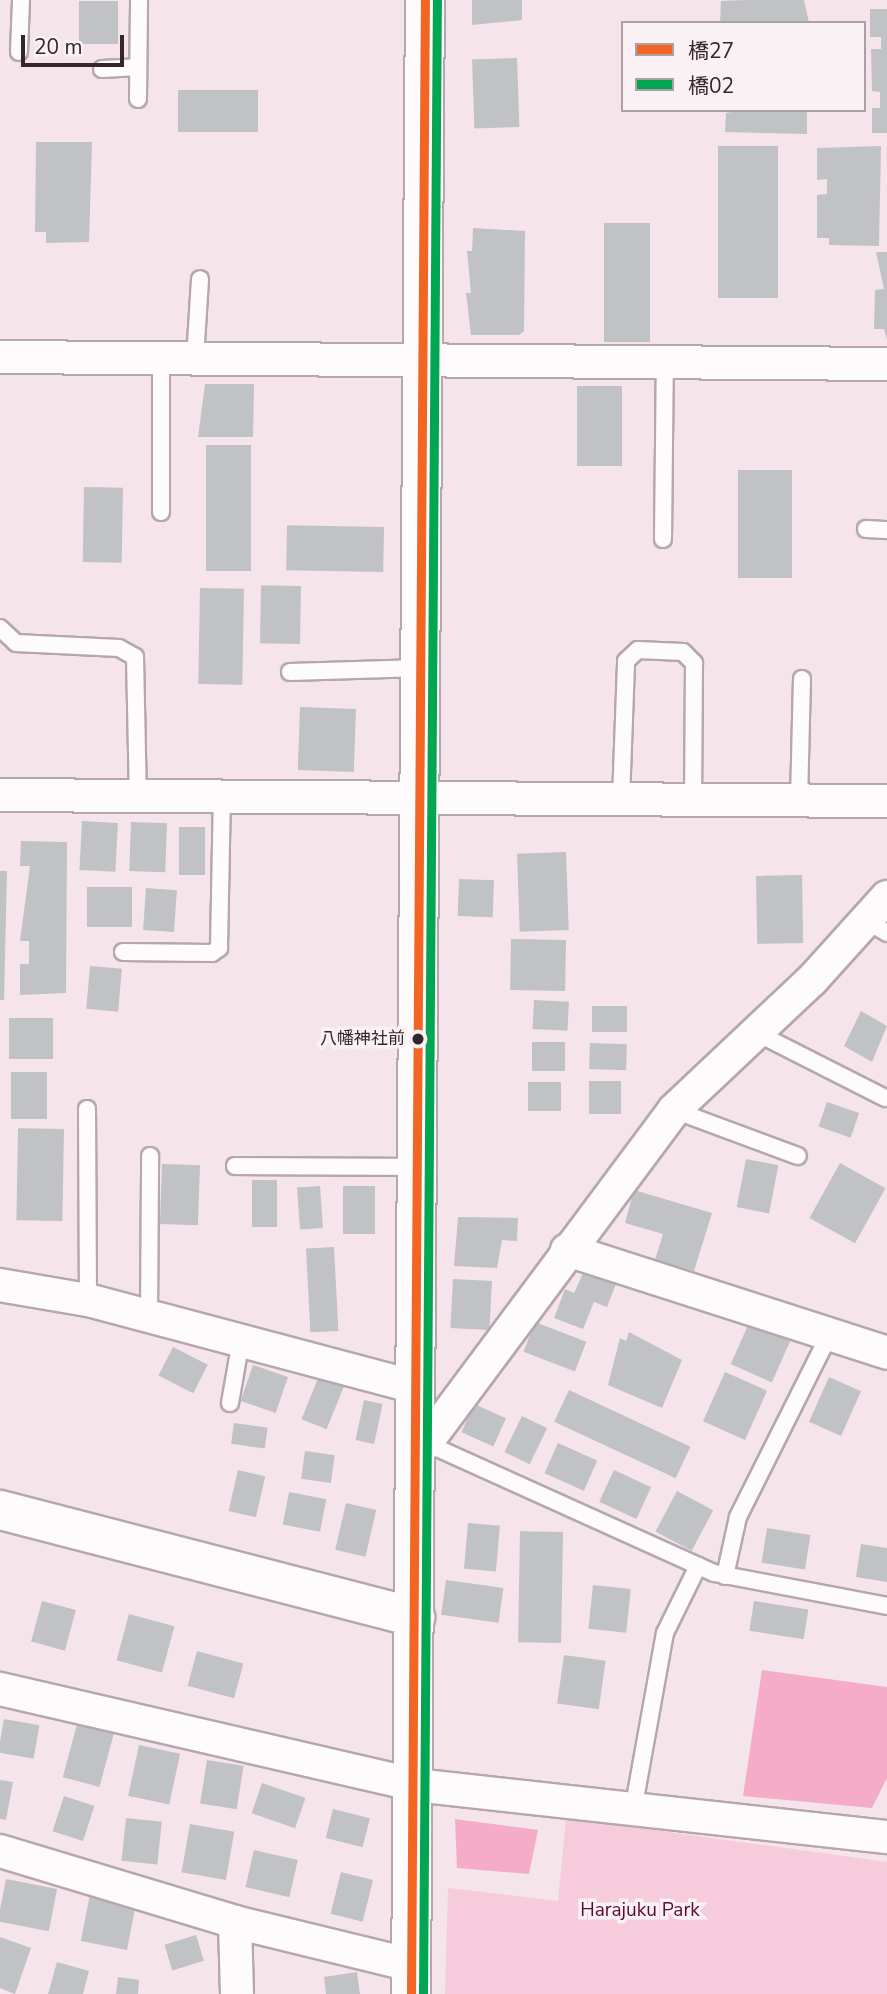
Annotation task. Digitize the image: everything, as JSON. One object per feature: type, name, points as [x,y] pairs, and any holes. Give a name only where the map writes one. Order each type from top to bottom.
[{"type":"street","points":[[0,1851],[411,1979],[415,1617],[421,1444],[416,1387],[425,0]]},
{"type":"street","points":[[0,357],[887,364]]},
{"type":"street","points":[[0,795],[887,802]]},
{"type":"street","points":[[421,1444],[674,1110],[755,1032],[877,927],[887,897]]},
{"type":"street","points":[[567,1251],[828,1337],[887,1353]]},
{"type":"street","points":[[0,1285],[88,1300],[416,1387]]},
{"type":"street","points":[[0,1510],[415,1617]]},
{"type":"street","points":[[0,1689],[415,1786],[634,1805],[887,1836]]},
{"type":"street","points":[[235,1923],[237,1994]]},
{"type":"lane","points":[[19,52],[20,0]]},
{"type":"lane","points":[[138,99],[139,0]]},
{"type":"lane","points":[[102,69],[138,67]]},
{"type":"lane","points":[[195,359],[200,279]]},
{"type":"lane","points":[[161,358],[161,513]]},
{"type":"lane","points":[[663,539],[665,362]]},
{"type":"lane","points":[[866,529],[887,530]]},
{"type":"lane","points":[[0,628],[16,643],[119,648],[135,657],[138,795]]},
{"type":"lane","points":[[621,800],[626,661],[638,650],[683,652],[694,663],[693,801]]},
{"type":"lane","points":[[290,672],[422,668]]},
{"type":"lane","points":[[799,802],[802,679]]},
{"type":"lane","points":[[123,952],[212,953],[219,948],[222,796]]},
{"type":"lane","points":[[755,1032],[885,1098]]},
{"type":"lane","points":[[87,1109],[88,1300]]},
{"type":"lane","points":[[674,1110],[798,1156]]},
{"type":"lane","points":[[149,1316],[150,1156]]},
{"type":"lane","points":[[235,1166],[417,1167]]},
{"type":"lane","points":[[724,1576],[738,1517],[828,1337]]},
{"type":"lane","points":[[230,1403],[241,1340]]},
{"type":"lane","points":[[421,1444],[724,1576],[887,1606]]},
{"type":"lane","points":[[634,1805],[665,1633],[698,1566]]},
{"type":"green space","name":"Harajuku Park","points":[[566,1818],[887,1862],[887,1994],[445,1994],[448,1888],[558,1901]]},
{"type":"shaded area","points":[[762,1670],[887,1687],[887,1778],[872,1808],[743,1796]]},
{"type":"shaded area","points":[[455,1819],[538,1830],[529,1874],[457,1868]]},
{"type":"building","points":[[472,0],[522,0],[522,20],[472,25]]},
{"type":"building","points":[[804,0],[809,21],[720,21],[721,1]]},
{"type":"building","points":[[79,1],[118,1],[118,44],[79,44]]},
{"type":"building","points":[[870,9],[887,9],[887,133],[872,133],[872,108],[880,108],[880,92],[872,91],[871,49],[881,49],[881,37],[870,37]]},
{"type":"building","points":[[517,58],[519,127],[474,129],[472,60]]},
{"type":"building","points":[[178,90],[258,90],[258,132],[178,132]]},
{"type":"building","points":[[807,112],[807,134],[725,132],[726,113]]},
{"type":"building","points":[[36,142],[92,142],[89,242],[46,243],[46,232],[35,232]]},
{"type":"building","points":[[718,146],[778,146],[778,298],[718,298]]},
{"type":"building","points":[[881,146],[879,246],[829,245],[829,238],[817,238],[817,195],[827,194],[827,179],[817,180],[817,148]]},
{"type":"building","points":[[604,223],[650,223],[650,342],[604,342]]},
{"type":"building","points":[[473,228],[525,231],[524,331],[519,335],[471,335],[466,293],[471,293],[467,251],[472,251]]},
{"type":"building","points":[[876,252],[887,252],[887,339],[884,329],[874,329],[875,290],[884,289]]},
{"type":"building","points":[[205,384],[254,384],[253,437],[198,437]]},
{"type":"building","points":[[577,386],[622,386],[622,466],[577,466]]},
{"type":"building","points":[[206,445],[251,445],[251,571],[206,571]]},
{"type":"building","points":[[738,470],[792,470],[792,578],[738,578]]},
{"type":"building","points":[[84,487],[123,488],[122,563],[83,562]]},
{"type":"building","points":[[287,525],[384,527],[383,572],[286,570]]},
{"type":"building","points":[[261,585],[301,586],[300,644],[260,643]]},
{"type":"building","points":[[200,588],[244,589],[242,685],[198,684]]},
{"type":"building","points":[[300,707],[356,709],[354,772],[298,770]]},
{"type":"building","points":[[82,821],[118,823],[115,872],[79,870]]},
{"type":"building","points":[[131,822],[167,823],[165,872],[129,871]]},
{"type":"building","points":[[179,827],[205,827],[205,875],[179,875]]},
{"type":"building","points":[[21,841],[67,842],[66,993],[20,995],[20,964],[29,964],[29,941],[20,941],[30,866],[20,866]]},
{"type":"building","points":[[566,852],[569,930],[520,932],[517,854]]},
{"type":"building","points":[[0,871],[7,871],[4,1000],[0,1000]]},
{"type":"building","points":[[802,875],[803,943],[757,944],[756,876]]},
{"type":"building","points":[[459,879],[494,880],[493,917],[458,916]]},
{"type":"building","points":[[87,887],[132,887],[132,927],[87,927]]},
{"type":"building","points":[[146,888],[177,890],[174,932],[143,930]]},
{"type":"building","points":[[511,939],[566,940],[565,991],[510,990]]},
{"type":"building","points":[[90,966],[122,969],[118,1012],[86,1009]]},
{"type":"building","points":[[534,1000],[569,1002],[567,1031],[532,1029]]},
{"type":"building","points":[[592,1006],[627,1006],[627,1032],[592,1032]]},
{"type":"building","points":[[861,1011],[887,1026],[872,1062],[844,1046]]},
{"type":"building","points":[[9,1018],[53,1018],[53,1059],[9,1059]]},
{"type":"building","points":[[532,1042],[565,1042],[565,1071],[532,1071]]},
{"type":"building","points":[[590,1043],[627,1044],[626,1070],[589,1069]]},
{"type":"building","points":[[11,1072],[47,1072],[47,1119],[11,1119]]},
{"type":"building","points":[[589,1081],[621,1081],[621,1114],[589,1114]]},
{"type":"building","points":[[528,1082],[561,1082],[561,1111],[528,1111]]},
{"type":"building","points":[[827,1102],[859,1113],[851,1138],[819,1127]]},
{"type":"building","points":[[18,1128],[64,1129],[62,1221],[16,1220]]},
{"type":"building","points":[[746,1159],[778,1165],[769,1213],[737,1207]]},
{"type":"building","points":[[840,1163],[885,1188],[855,1243],[809,1218]]},
{"type":"building","points":[[162,1164],[200,1165],[198,1225],[160,1224]]},
{"type":"building","points":[[252,1180],[277,1180],[277,1227],[252,1227]]},
{"type":"building","points":[[320,1186],[323,1228],[300,1230],[297,1188]]},
{"type":"building","points":[[343,1186],[375,1186],[375,1234],[343,1234]]},
{"type":"building","points":[[634,1190],[712,1213],[694,1271],[655,1260],[663,1234],[625,1223]]},
{"type":"building","points":[[458,1217],[518,1218],[517,1241],[502,1240],[497,1268],[454,1266]]},
{"type":"building","points":[[334,1247],[338,1331],[310,1332],[306,1248]]},
{"type":"building","points":[[584,1271],[616,1284],[607,1307],[594,1302],[583,1329],[554,1318],[565,1289],[574,1293]]},
{"type":"building","points":[[453,1279],[492,1281],[489,1330],[450,1328]]},
{"type":"building","points":[[535,1322],[586,1342],[575,1372],[524,1352]]},
{"type":"building","points":[[749,1323],[790,1341],[772,1382],[731,1364]]},
{"type":"building","points":[[629,1332],[682,1360],[662,1408],[608,1385],[620,1338],[626,1341]]},
{"type":"building","points":[[173,1347],[208,1365],[193,1393],[158,1376]]},
{"type":"building","points":[[253,1365],[288,1377],[276,1413],[241,1401]]},
{"type":"building","points":[[321,1371],[346,1381],[327,1429],[302,1419]]},
{"type":"building","points":[[725,1372],[767,1391],[745,1440],[703,1421]]},
{"type":"building","points":[[829,1377],[861,1391],[841,1436],[809,1422]]},
{"type":"building","points":[[569,1390],[690,1447],[676,1478],[554,1422]]},
{"type":"building","points":[[364,1400],[383,1404],[374,1444],[355,1440]]},
{"type":"building","points":[[474,1404],[506,1418],[493,1447],[461,1432]]},
{"type":"building","points":[[522,1416],[547,1428],[530,1464],[504,1452]]},
{"type":"building","points":[[234,1423],[268,1428],[265,1449],[231,1444]]},
{"type":"building","points":[[558,1443],[597,1460],[584,1491],[545,1473]]},
{"type":"building","points":[[305,1451],[335,1455],[331,1483],[301,1479]]},
{"type":"building","points":[[238,1470],[265,1476],[256,1517],[229,1511]]},
{"type":"building","points":[[614,1470],[651,1487],[636,1519],[599,1502]]},
{"type":"building","points":[[677,1491],[713,1510],[692,1551],[655,1532]]},
{"type":"building","points":[[289,1492],[326,1499],[320,1532],[283,1524]]},
{"type":"building","points":[[346,1503],[376,1510],[365,1557],[335,1550]]},
{"type":"building","points":[[468,1523],[500,1526],[496,1572],[464,1569]]},
{"type":"building","points":[[767,1528],[810,1535],[805,1569],[762,1563]]},
{"type":"building","points":[[520,1531],[563,1532],[561,1643],[518,1642]]},
{"type":"building","points":[[861,1544],[887,1548],[887,1582],[856,1577]]},
{"type":"building","points":[[446,1580],[503,1588],[499,1623],[441,1615]]},
{"type":"building","points":[[593,1585],[631,1589],[626,1633],[588,1629]]},
{"type":"building","points":[[42,1601],[76,1610],[65,1651],[31,1642]]},
{"type":"building","points":[[754,1601],[808,1610],[804,1639],[749,1631]]},
{"type":"building","points":[[129,1614],[174,1626],[162,1673],[117,1660]]},
{"type":"building","points":[[197,1651],[243,1663],[234,1698],[188,1686]]},
{"type":"building","points":[[564,1655],[606,1661],[599,1709],[557,1704]]},
{"type":"building","points":[[4,1719],[39,1725],[34,1759],[0,1753]]},
{"type":"building","points":[[77,1724],[114,1734],[99,1787],[63,1777]]},
{"type":"building","points":[[139,1745],[180,1754],[169,1805],[128,1796]]},
{"type":"building","points":[[207,1760],[244,1766],[237,1809],[200,1803]]},
{"type":"building","points":[[0,1780],[13,1782],[6,1820],[0,1819]]},
{"type":"building","points":[[262,1783],[305,1798],[295,1828],[252,1813]]},
{"type":"building","points":[[64,1796],[94,1806],[83,1841],[53,1831]]},
{"type":"building","points":[[333,1809],[370,1818],[363,1847],[326,1838]]},
{"type":"building","points":[[126,1818],[162,1822],[157,1865],[122,1861]]},
{"type":"building","points":[[190,1824],[234,1832],[226,1880],[181,1872]]},
{"type":"building","points":[[254,1850],[298,1860],[289,1897],[245,1887]]},
{"type":"building","points":[[341,1872],[373,1880],[363,1922],[331,1914]]},
{"type":"building","points":[[6,1879],[57,1889],[49,1931],[0,1922]]},
{"type":"building","points":[[90,1894],[136,1903],[127,1950],[81,1941]]},
{"type":"building","points":[[196,1935],[204,1961],[172,1970],[164,1945]]},
{"type":"building","points":[[0,1937],[31,1948],[15,1994],[0,1988]]},
{"type":"building","points":[[57,1962],[89,1971],[83,1994],[48,1994]]},
{"type":"building","points":[[357,1972],[360,1994],[326,1994],[324,1977]]},
{"type":"building","points":[[118,1977],[139,1980],[138,1994],[116,1994]]},
{"type":"transit line","name":"橋27","points":[[411,1994],[425,0]]},
{"type":"transit line","name":"橋02","points":[[423,1994],[437,0]]},
{"type":"place","name":"八幡神社前","points":[[418,1039]]}]
